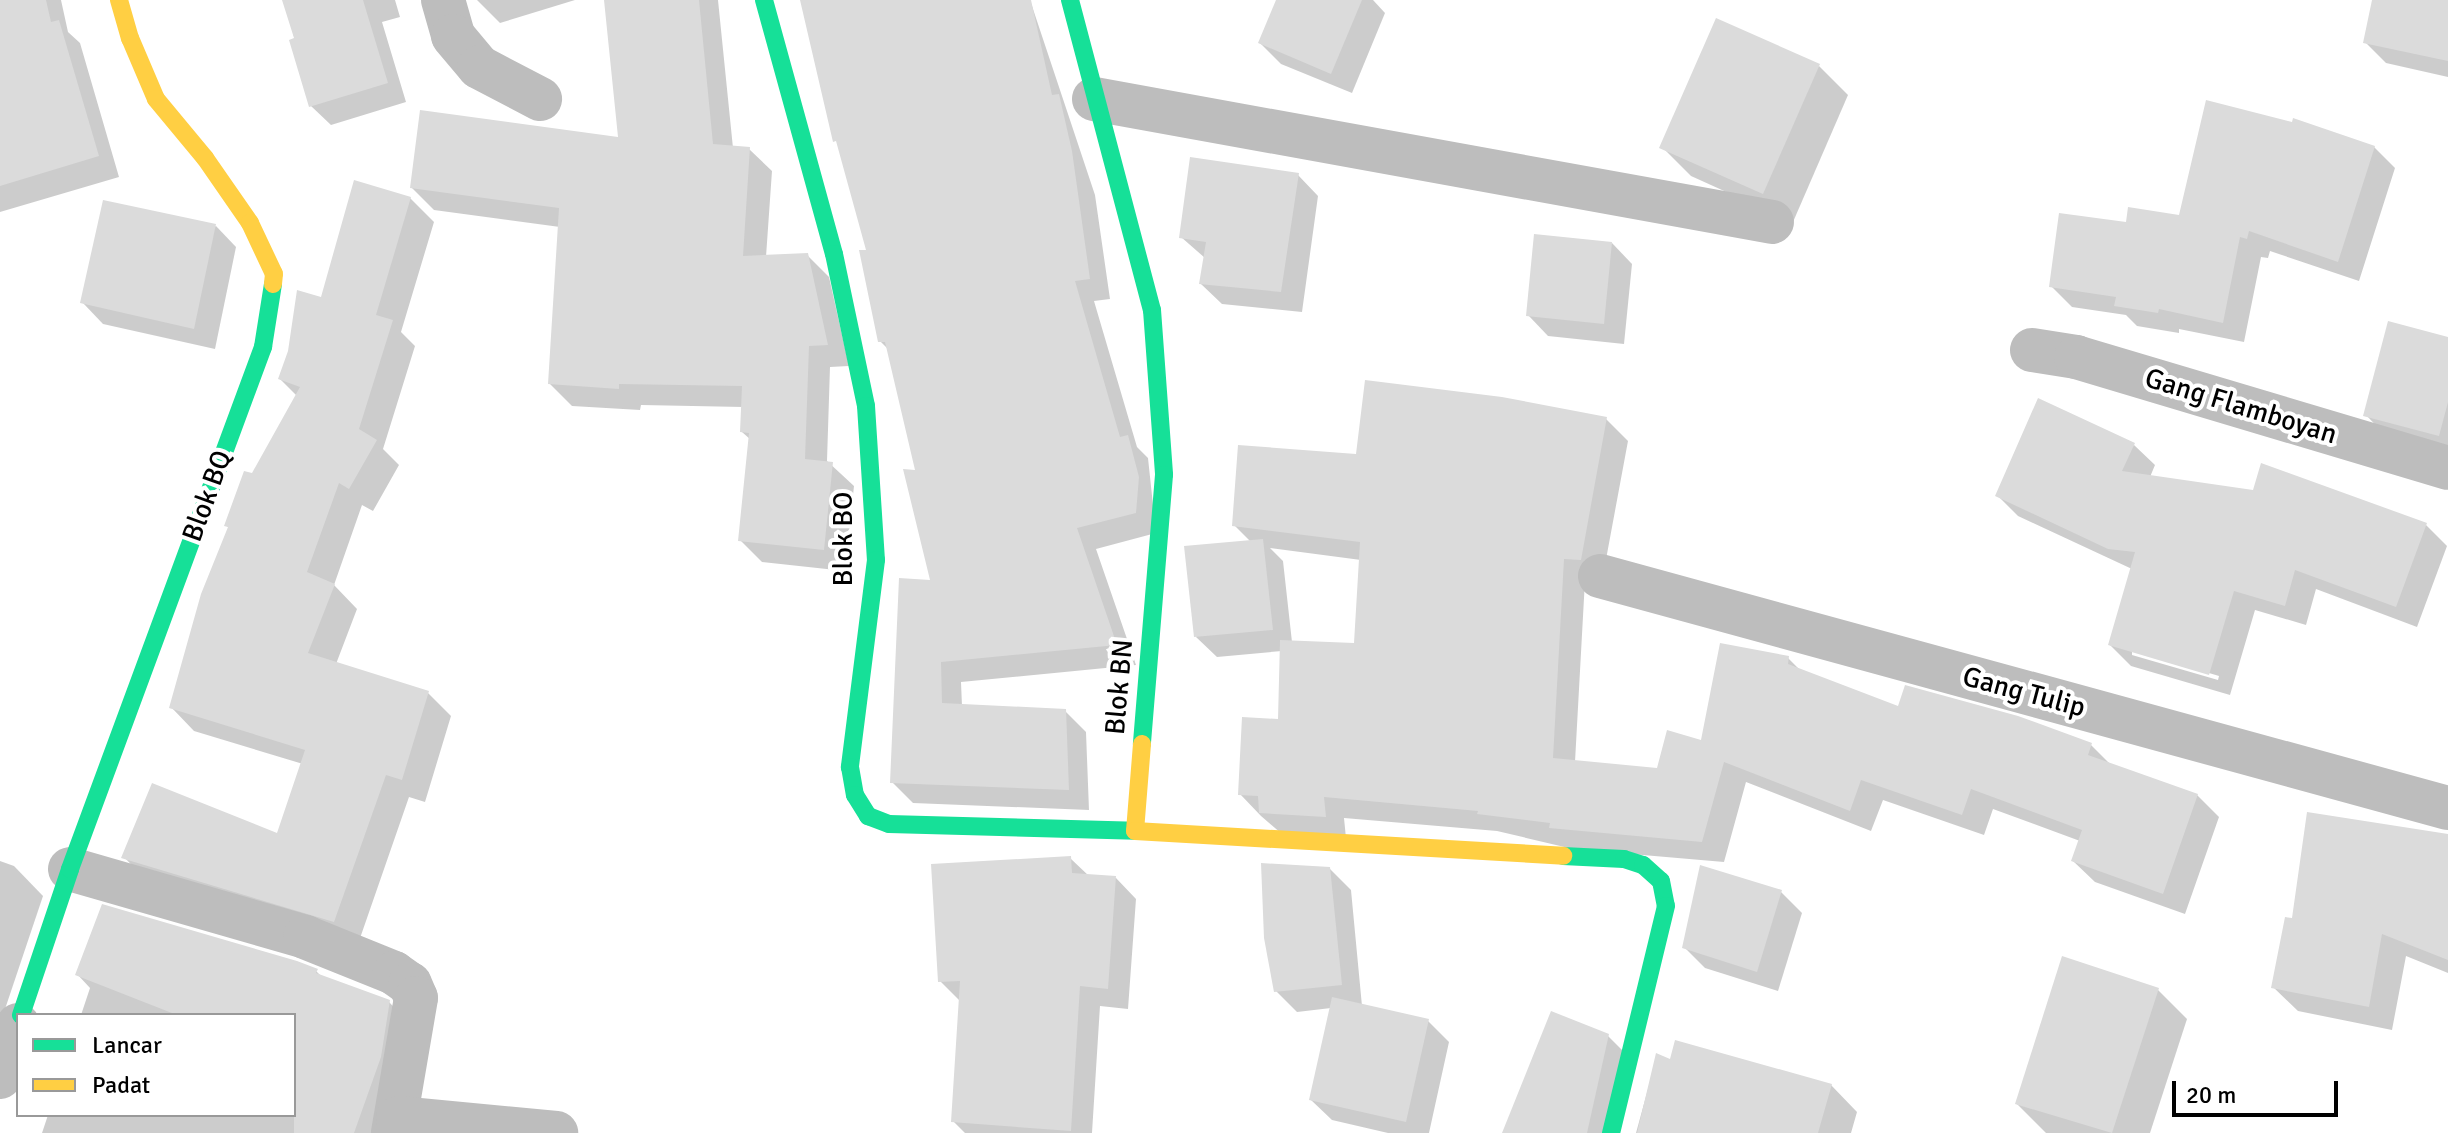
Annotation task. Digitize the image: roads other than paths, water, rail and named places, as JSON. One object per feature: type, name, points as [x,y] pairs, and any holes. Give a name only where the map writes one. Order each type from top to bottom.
[{"type":"street","name":"Blok BQ","points":[[22,1013],[70,869],[263,347],[274,274],[250,223],[205,158],[156,99],[130,38],[119,0]]},
{"type":"street","points":[[443,0],[453,36],[479,67],[540,99]]},
{"type":"street","name":"Blok BO","points":[[764,0],[834,254],[866,406],[876,560],[850,767],[855,795],[868,816],[889,824],[1135,831]]},
{"type":"street","name":"Blok BN","points":[[1070,0],[1152,310],[1164,475],[1135,831]]},
{"type":"street","points":[[1094,99],[1772,222]]},
{"type":"street","name":"Gang Flamboyan","points":[[2032,350],[2076,357],[2448,468]]},
{"type":"street","name":"Gang Tulip","points":[[1600,576],[2448,808]]},
{"type":"street","points":[[1135,831],[1624,859],[1643,865],[1661,881],[1666,906],[1611,1133]]},
{"type":"street","points":[[70,869],[305,937],[394,973],[410,984],[416,998],[396,1126],[556,1133]]},
{"type":"street","points":[[0,1077],[16,1031]]}]
